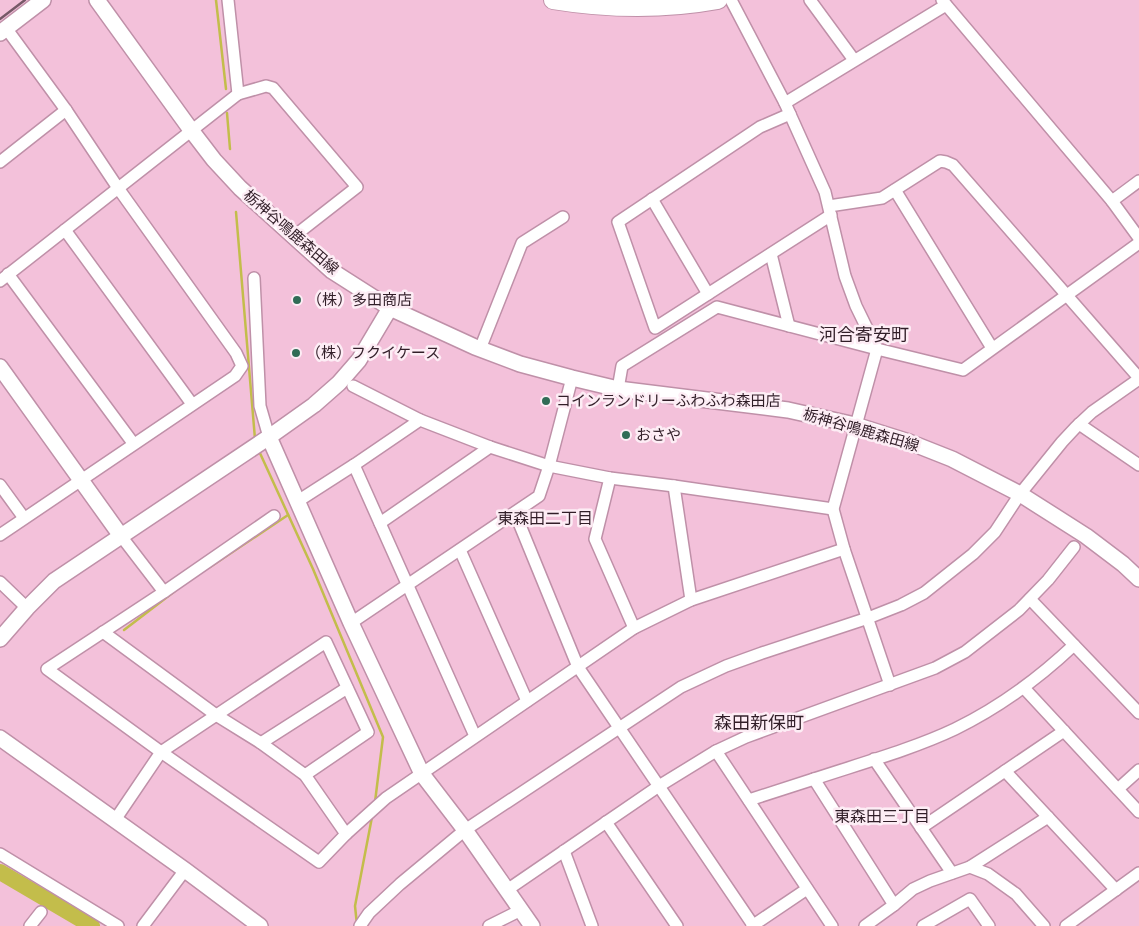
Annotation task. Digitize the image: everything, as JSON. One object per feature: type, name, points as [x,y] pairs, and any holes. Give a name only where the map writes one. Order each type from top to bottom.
[{"type":"main road","points":[[553,0],[589,2],[628,8],[664,7],[718,0]]},
{"type":"street","points":[[0,535],[133,443],[235,376],[242,366],[236,353],[118,188],[66,110],[3,30],[43,0]]},
{"type":"street","name":"栃神谷鳴鹿森田線","points":[[97,0],[191,130],[214,160],[240,188],[332,271],[390,308],[480,349],[520,364],[572,378],[618,389],[788,410],[855,425],[909,442],[952,458],[1020,494],[1086,536],[1123,564],[1139,579]]},
{"type":"street","points":[[228,0],[238,94]]},
{"type":"street","points":[[731,0],[785,103],[816,169],[825,192],[845,276],[856,306],[877,349],[833,509],[844,549],[890,685]]},
{"type":"street","points":[[810,0],[854,60]]},
{"type":"street","points":[[785,103],[944,2],[1112,201],[1139,238]]},
{"type":"street","points":[[133,443],[4,278],[238,94],[266,86],[273,88],[357,186],[293,237]]},
{"type":"street","points":[[0,162],[66,110]]},
{"type":"street","points":[[360,926],[370,913],[400,884],[465,830],[681,686],[726,666],[868,618],[901,605],[924,593],[973,554],[994,532],[1020,494],[1079,424],[1092,412],[1139,378],[953,165],[940,161],[882,198],[830,211],[771,254],[655,328],[618,222],[760,127],[790,114]]},
{"type":"street","points":[[1112,201],[1139,181]]},
{"type":"street","points":[[895,190],[992,348]]},
{"type":"street","points":[[652,199],[708,294]]},
{"type":"street","points":[[480,349],[522,243],[563,217]]},
{"type":"street","points":[[65,230],[192,404]]},
{"type":"street","points":[[618,389],[622,366],[718,307],[963,370],[1139,243]]},
{"type":"street","points":[[771,254],[789,326]]},
{"type":"street","points":[[254,278],[260,406],[266,439],[298,501],[351,623],[422,774],[465,830],[532,926]]},
{"type":"street","points":[[0,638],[26,608],[54,581],[314,405],[359,360],[390,308]]},
{"type":"street","points":[[0,367],[121,536],[164,592]]},
{"type":"street","points":[[351,623],[539,496],[549,466],[572,378]]},
{"type":"street","points":[[353,386],[420,420],[549,466],[610,478],[833,509]]},
{"type":"street","points":[[298,501],[420,420]]},
{"type":"street","points":[[1079,424],[1138,463]]},
{"type":"street","points":[[380,522],[490,446]]},
{"type":"street","points":[[354,465],[475,736]]},
{"type":"street","points":[[610,478],[595,539],[634,628]]},
{"type":"street","points":[[0,485],[24,518]]},
{"type":"street","points":[[674,486],[691,600]]},
{"type":"street","points":[[514,513],[578,667],[753,926],[807,888]]},
{"type":"street","points":[[274,516],[164,592],[47,669],[320,862],[346,834],[386,798],[634,628],[691,600],[844,549]]},
{"type":"street","points":[[507,890],[659,786],[716,750],[746,737],[935,668],[965,652],[1019,610],[1048,580],[1074,547]]},
{"type":"street","points":[[460,550],[528,701]]},
{"type":"street","points":[[0,582],[26,608]]},
{"type":"street","points":[[1030,599],[1139,713]]},
{"type":"street","points":[[103,632],[216,715],[261,743],[305,776],[346,834]]},
{"type":"street","points":[[115,820],[162,752],[326,642],[368,732],[305,776]]},
{"type":"street","points":[[749,800],[953,730],[1004,702],[1024,688],[1074,645]]},
{"type":"street","points":[[261,743],[347,688]]},
{"type":"street","points":[[1024,688],[1139,812]]},
{"type":"street","points":[[921,828],[1064,732]]},
{"type":"street","points":[[0,738],[260,926]]},
{"type":"street","points":[[716,750],[832,926]]},
{"type":"street","points":[[874,758],[952,873]]},
{"type":"street","points":[[1118,789],[1139,770]]},
{"type":"street","points":[[1005,771],[1116,890]]},
{"type":"street","points":[[814,779],[894,906]]},
{"type":"street","points":[[865,926],[894,906],[913,889],[970,867],[1048,817]]},
{"type":"street","points":[[606,822],[677,926]]},
{"type":"street","points":[[564,851],[592,926]]},
{"type":"street","points":[[0,854],[118,926]]},
{"type":"street","points":[[970,867],[988,874],[1016,894],[1044,926]]},
{"type":"street","points":[[143,926],[185,870]]},
{"type":"street","points":[[1066,926],[1139,873]]},
{"type":"street","points":[[926,925],[970,899],[989,926]]},
{"type":"street","points":[[489,926],[521,910]]},
{"type":"street","points":[[30,926],[41,912]]},
{"type":"waterway","points":[[216,0],[226,89]]},
{"type":"waterway","points":[[227,113],[230,149]]},
{"type":"waterway","points":[[236,212],[255,439]]},
{"type":"waterway","points":[[259,451],[313,569],[383,737],[375,802]]},
{"type":"waterway","points":[[210,567],[288,515]]},
{"type":"waterway","points":[[124,630],[175,591]]},
{"type":"waterway","points":[[357,925],[355,906],[372,817]]},
{"type":"waterway","points":[[0,872],[92,926]]},
{"type":"railway","points":[[0,19],[25,0]]},
{"type":"place","name":"（株）多田商店","points":[[297,300]]},
{"type":"place","name":"（株）フクイケース","points":[[296,353]]},
{"type":"place","name":"コインランドリーふわふわ森田店","points":[[546,401]]},
{"type":"place","name":"おさや","points":[[626,435]]},
{"type":"district","name":"河合寄安町","points":[[864,335]]},
{"type":"district","name":"東森田二丁目","points":[[545,518]]},
{"type":"district","name":"森田新保町","points":[[759,723]]},
{"type":"district","name":"東森田三丁目","points":[[882,816]]}]
